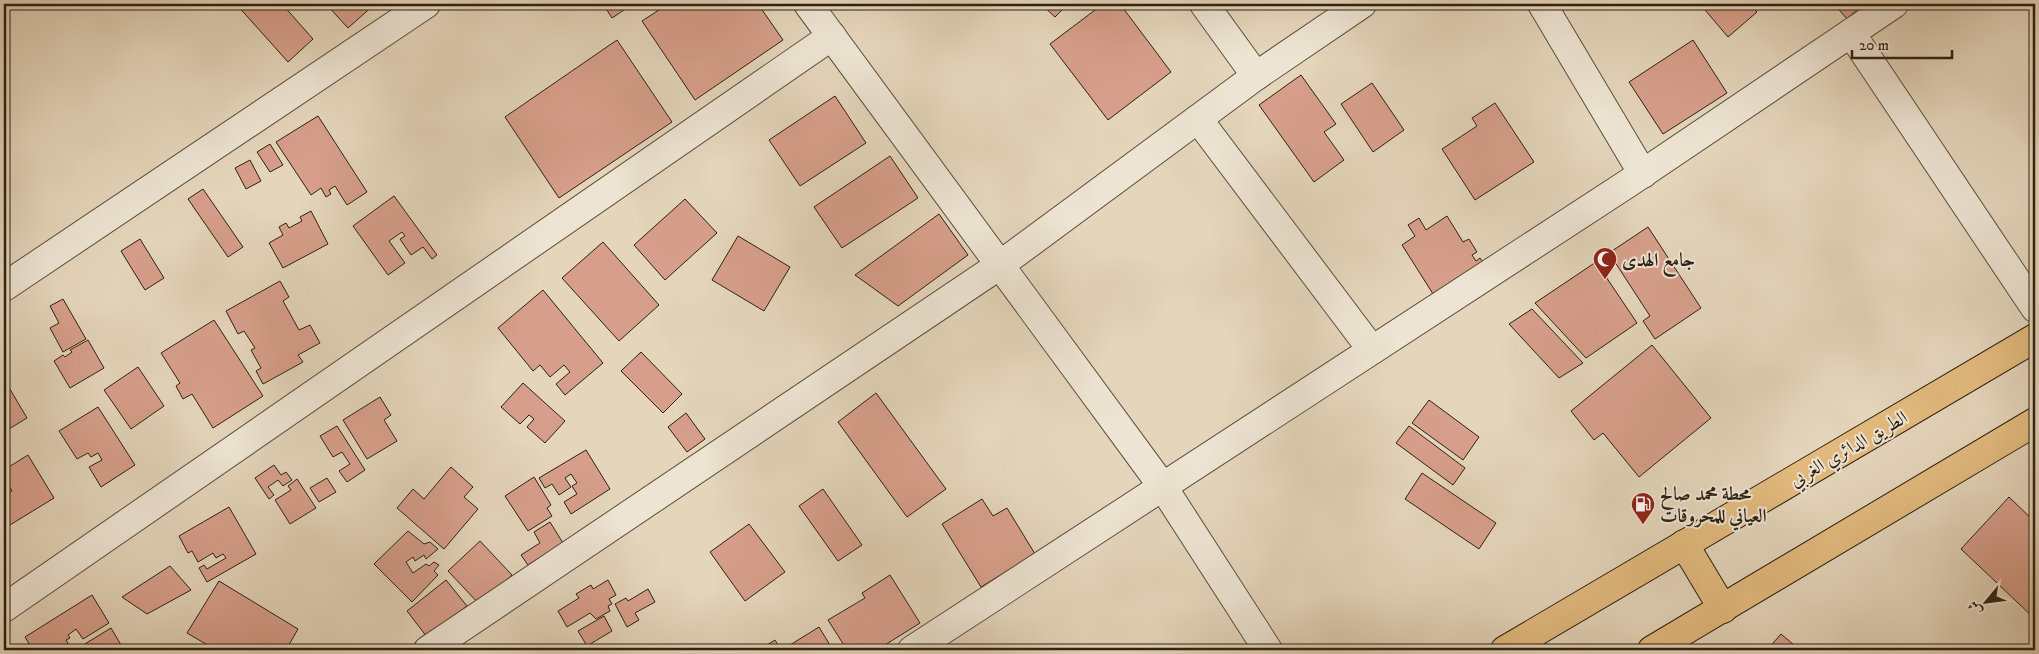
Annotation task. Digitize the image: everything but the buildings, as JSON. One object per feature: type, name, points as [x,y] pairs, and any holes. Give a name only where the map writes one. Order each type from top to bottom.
[{"type":"main road","name":"الطريق الدائري الغربي","points":[[1505,650],[2035,338]]},
{"type":"main road","points":[[1652,650],[2035,422]]},
{"type":"main road","points":[[1684,544],[1723,609]]},
{"type":"street","points":[[4,287],[426,4]]},
{"type":"street","points":[[808,4],[1163,487],[1268,650]]},
{"type":"street","points":[[1204,4],[1256,76]]},
{"type":"street","points":[[428,650],[1000,265],[1256,76],[1362,4]]},
{"type":"street","points":[[1542,4],[1643,174]]},
{"type":"street","points":[[912,650],[1643,174],[1894,4]]},
{"type":"street","points":[[1851,33],[2035,308]]},
{"type":"street","points":[[4,608],[832,36]]},
{"type":"street","points":[[1198,119],[1372,350]]},
{"type":"place","name":"جامع الهدى","points":[[1605,280]]},
{"type":"place","name":"محطة محمد صالح العياني للمحروقات","points":[[1643,525]]}]
